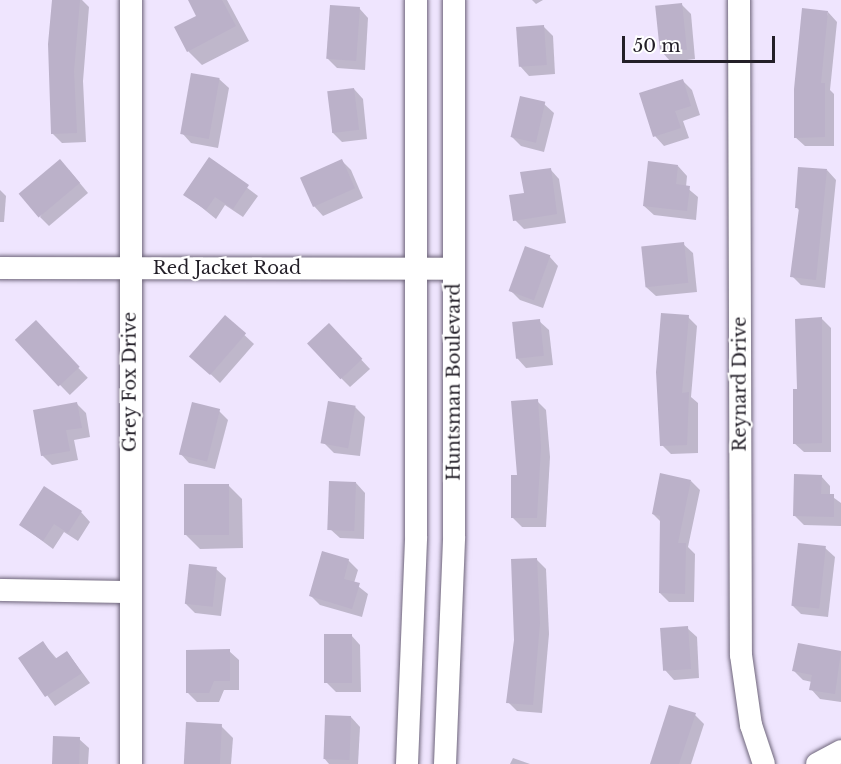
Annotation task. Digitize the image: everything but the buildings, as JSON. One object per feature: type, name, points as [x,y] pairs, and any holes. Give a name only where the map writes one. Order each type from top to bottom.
[{"type":"street","name":"Grey Fox Drive","points":[[131,0],[131,764]]},
{"type":"street","points":[[407,764],[415,622],[416,0]]},
{"type":"street","name":"Huntsman Boulevard","points":[[445,764],[453,623],[454,0]]},
{"type":"street","name":"Reynard Drive","points":[[739,0],[741,655],[751,725],[764,764]]},
{"type":"street","name":"Red Jacket Road","points":[[0,267],[454,269]]},
{"type":"street","points":[[0,590],[130,592]]},
{"type":"street","points":[[817,764],[841,751]]}]
